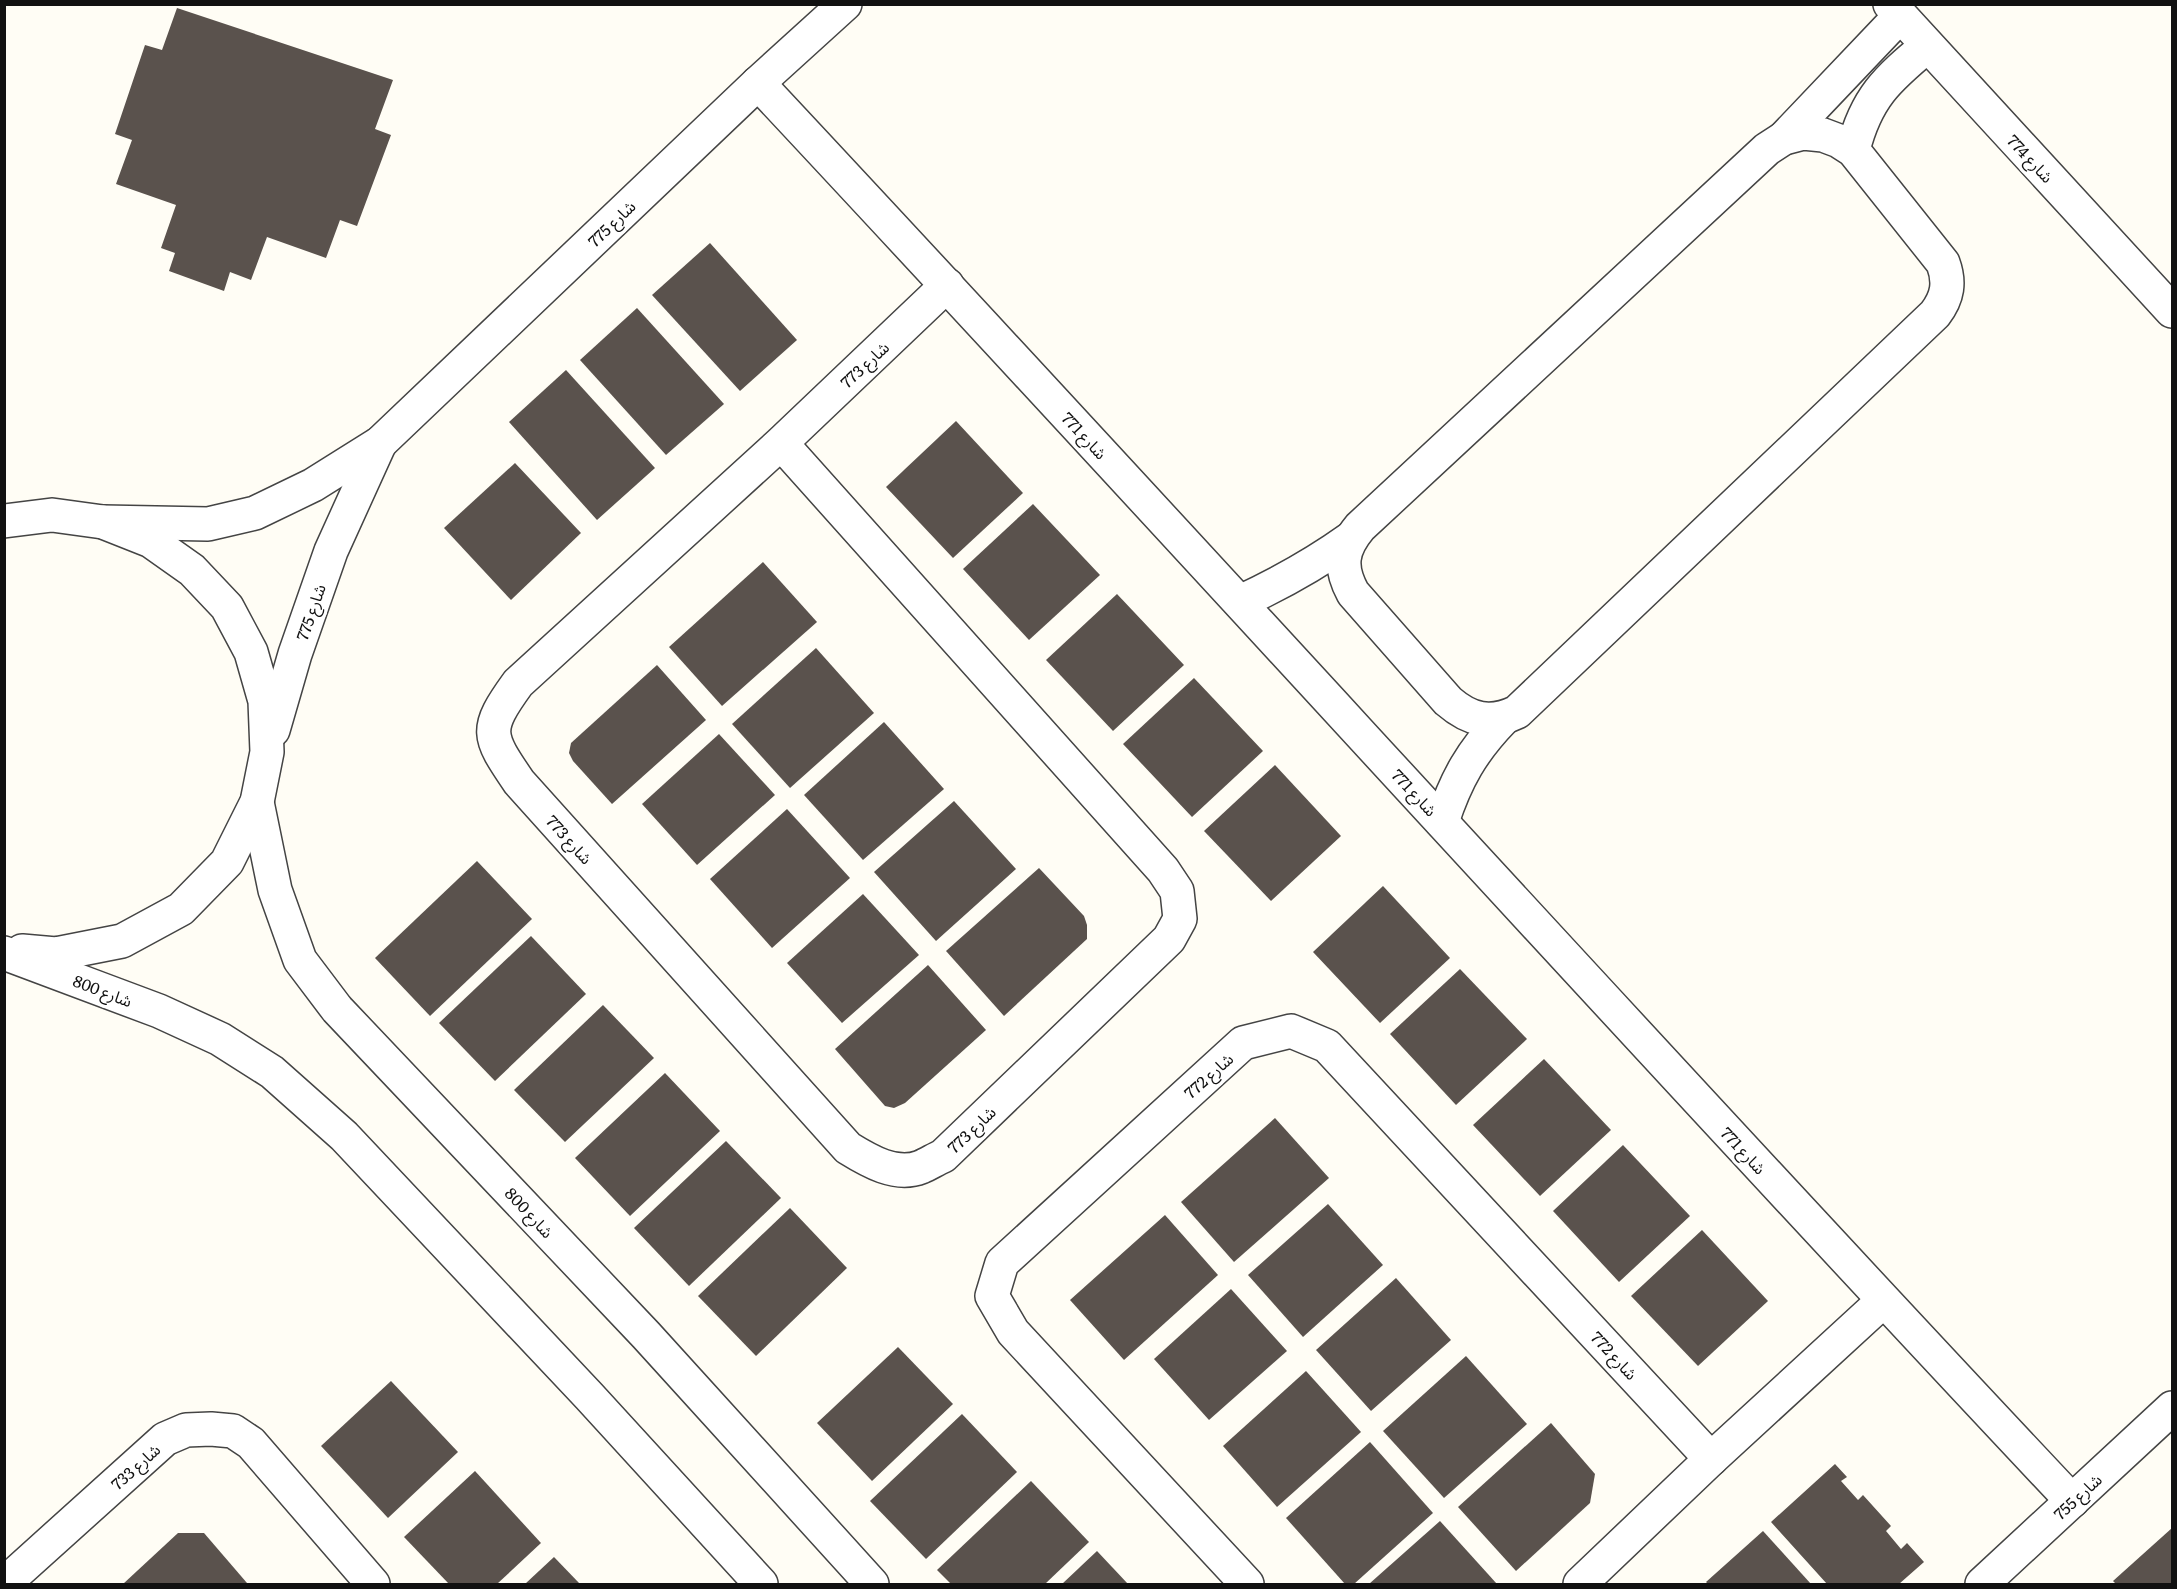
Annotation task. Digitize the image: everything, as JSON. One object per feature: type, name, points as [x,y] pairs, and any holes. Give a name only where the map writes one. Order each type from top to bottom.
[{"type":"street","name":"شارع 775","points":[[103,522],[208,524],[255,513],[314,485],[380,443],[758,83],[845,4]]},
{"type":"street","name":"شارع 774","points":[[1895,10],[2172,311]]},
{"type":"street","points":[[1240,602],[1315,564],[1350,539],[1377,511],[1767,149],[1784,138],[1895,10]]},
{"type":"street","points":[[1853,150],[1858,127],[1869,105],[1883,85],[1927,46]]},
{"type":"street","name":"شارع 771","points":[[758,83],[1240,602],[1883,1301],[2072,1501]]},
{"type":"street","points":[[1442,822],[1459,776],[1476,749],[1503,719],[1517,712],[1942,305],[1948,284],[1943,263],[1853,150],[1823,135],[1803,133],[1784,138]]},
{"type":"street","name":"شارع 773","points":[[781,442],[1163,870],[1177,891],[1180,919],[1168,939],[943,1156],[919,1168],[892,1170],[848,1148],[519,782],[503,758],[492,734],[498,711],[518,683],[781,442],[947,285]]},
{"type":"street","name":"شارع 775","points":[[267,752],[295,654],[331,551],[380,443]]},
{"type":"street","points":[[4,503],[52,515],[103,522],[151,541],[192,570],[227,607],[251,652],[265,701],[267,752],[257,802],[227,862],[181,909],[122,941],[56,954],[4,951]]},
{"type":"street","points":[[4,521],[52,515]]},
{"type":"street","points":[[1350,539],[1344,554],[1343,568],[1346,581],[1353,593],[1448,701],[1472,717],[1486,720],[1503,719]]},
{"type":"street","name":"شارع 800","points":[[257,802],[275,890],[300,960],[337,1009],[646,1335],[872,1584]]},
{"type":"street","name":"شارع 800","points":[[4,951],[159,1011],[220,1039],[272,1072],[344,1136],[589,1396],[761,1584]]},
{"type":"street","name":"شارع 772","points":[[1247,1584],[1013,1332],[992,1296],[1002,1263],[1243,1043],[1291,1031],[1327,1046],[1711,1459]]},
{"type":"street","points":[[1580,1584],[1711,1459],[1883,1301]]},
{"type":"street","name":"شارع 755","points":[[1982,1584],[2172,1408]]},
{"type":"street","name":"شارع 733","points":[[4,1584],[165,1439],[186,1430],[211,1429],[233,1431],[251,1443],[373,1584]]},
{"type":"building","points":[[177,8],[393,80],[375,129],[391,135],[357,226],[340,220],[326,258],[267,237],[251,280],[230,272],[224,291],[169,271],[175,253],[161,248],[176,205],[116,184],[132,140],[115,134],[145,45],[162,50]]},
{"type":"building","points":[[710,243],[797,340],[740,391],[652,295]]},
{"type":"building","points":[[637,308],[724,404],[666,455],[580,360]]},
{"type":"building","points":[[566,370],[655,468],[597,520],[509,422]]},
{"type":"building","points":[[956,421],[1023,493],[953,558],[886,487]]},
{"type":"building","points":[[515,463],[581,533],[511,600],[444,528]]},
{"type":"building","points":[[1033,504],[1100,575],[1029,640],[963,569]]},
{"type":"building","points":[[763,562],[817,622],[722,706],[669,647]]},
{"type":"building","points":[[1117,594],[1184,665],[1113,731],[1046,660]]},
{"type":"building","points":[[816,648],[874,713],[790,788],[732,724]]},
{"type":"building","points":[[657,665],[706,720],[612,804],[573,761],[569,753],[571,743]]},
{"type":"building","points":[[1194,678],[1263,751],[1192,817],[1123,744]]},
{"type":"building","points":[[884,722],[944,789],[863,860],[804,795]]},
{"type":"building","points":[[719,734],[775,795],[697,865],[642,804]]},
{"type":"building","points":[[1275,765],[1341,836],[1271,901],[1204,831]]},
{"type":"building","points":[[954,801],[1016,869],[936,941],[874,872]]},
{"type":"building","points":[[787,809],[850,878],[772,948],[710,879]]},
{"type":"building","points":[[477,861],[532,919],[430,1016],[375,958]]},
{"type":"building","points":[[1039,868],[1084,916],[1087,925],[1087,939],[1004,1016],[946,951]]},
{"type":"building","points":[[1383,886],[1450,958],[1380,1023],[1313,952]]},
{"type":"building","points":[[863,894],[919,955],[842,1023],[787,963]]},
{"type":"building","points":[[531,936],[586,994],[495,1081],[439,1023]]},
{"type":"building","points":[[928,965],[986,1030],[905,1103],[894,1108],[885,1106],[835,1049]]},
{"type":"building","points":[[1460,969],[1527,1039],[1456,1105],[1390,1034]]},
{"type":"building","points":[[603,1005],[654,1058],[565,1142],[514,1090]]},
{"type":"building","points":[[1544,1059],[1611,1130],[1540,1196],[1473,1125]]},
{"type":"building","points":[[665,1073],[720,1131],[630,1216],[575,1158]]},
{"type":"building","points":[[1275,1118],[1329,1178],[1234,1262],[1181,1202]]},
{"type":"building","points":[[726,1141],[781,1198],[689,1286],[634,1228]]},
{"type":"building","points":[[1623,1145],[1690,1216],[1619,1282],[1553,1211]]},
{"type":"building","points":[[1328,1204],[1383,1265],[1303,1337],[1248,1275]]},
{"type":"building","points":[[790,1208],[847,1268],[756,1356],[698,1296]]},
{"type":"building","points":[[1165,1215],[1218,1275],[1124,1360],[1070,1300]]},
{"type":"building","points":[[1702,1230],[1768,1301],[1698,1366],[1631,1296]]},
{"type":"building","points":[[1396,1278],[1451,1340],[1371,1411],[1316,1350]]},
{"type":"building","points":[[1231,1289],[1287,1351],[1209,1420],[1154,1359]]},
{"type":"building","points":[[898,1347],[953,1404],[872,1481],[817,1423]]},
{"type":"building","points":[[1466,1356],[1527,1424],[1444,1498],[1383,1431]]},
{"type":"building","points":[[1306,1371],[1361,1432],[1277,1507],[1223,1446]]},
{"type":"building","points":[[391,1381],[458,1452],[388,1518],[321,1446]]},
{"type":"building","points":[[962,1414],[1017,1472],[926,1559],[870,1501]]},
{"type":"building","points":[[1551,1423],[1595,1474],[1590,1503],[1516,1571],[1458,1507]]},
{"type":"building","points":[[1370,1442],[1433,1513],[1354,1584],[1345,1584],[1286,1518]]},
{"type":"building","points":[[1835,1464],[1847,1477],[1841,1481],[1858,1500],[1863,1495],[1891,1526],[1886,1531],[1901,1549],[1907,1543],[1924,1562],[1899,1584],[1827,1584],[1771,1522]]},
{"type":"building","points":[[475,1471],[541,1543],[497,1584],[449,1584],[404,1537]]},
{"type":"building","points":[[1031,1481],[1089,1542],[1045,1584],[951,1584],[937,1570]]},
{"type":"building","points":[[1440,1521],[1497,1584],[1369,1584]]},
{"type":"building","points":[[2172,1528],[2172,1584],[2116,1584],[2113,1581]]},
{"type":"building","points":[[1763,1531],[1811,1584],[1708,1584],[1706,1582]]},
{"type":"building","points":[[178,1533],[204,1533],[247,1583],[123,1584]]},
{"type":"building","points":[[1097,1551],[1128,1584],[1062,1584]]},
{"type":"building","points":[[554,1557],[580,1584],[525,1584]]}]
